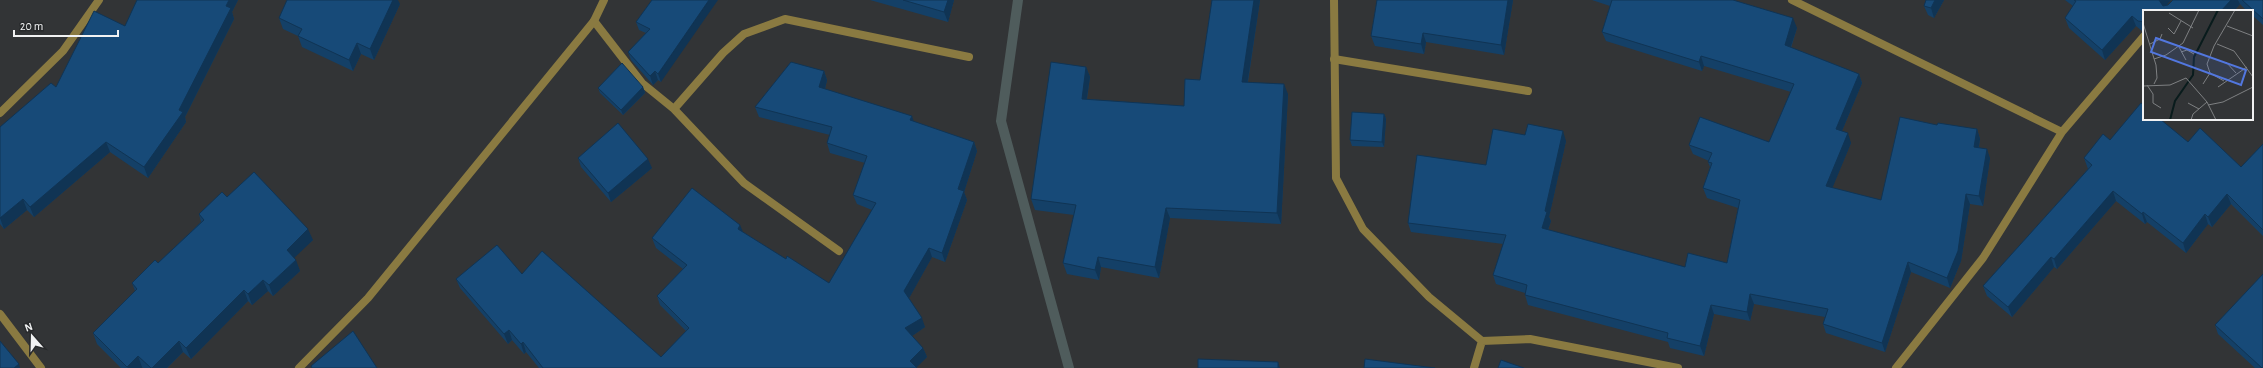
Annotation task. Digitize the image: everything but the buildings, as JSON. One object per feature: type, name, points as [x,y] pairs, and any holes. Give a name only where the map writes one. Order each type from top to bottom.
[{"type":"street","points":[[0,112],[63,51],[99,0]]},
{"type":"street","points":[[299,368],[368,298],[594,21],[604,0]]},
{"type":"street","points":[[1334,0],[1336,178],[1363,229],[1430,297],[1482,341],[1530,339],[1678,368]]},
{"type":"street","points":[[1792,0],[2062,132]]},
{"type":"street","points":[[674,109],[723,53],[744,34],[785,19],[969,57]]},
{"type":"street","points":[[594,21],[642,83],[674,109],[744,183],[839,251]]},
{"type":"street","points":[[1896,368],[1983,258],[2062,132],[2143,37]]},
{"type":"street","points":[[1334,60],[1528,91]]},
{"type":"street","points":[[0,314],[41,368]]},
{"type":"street","points":[[1474,368],[1482,341]]},
{"type":"waterway","points":[[1018,0],[1001,121],[1069,368]]}]
